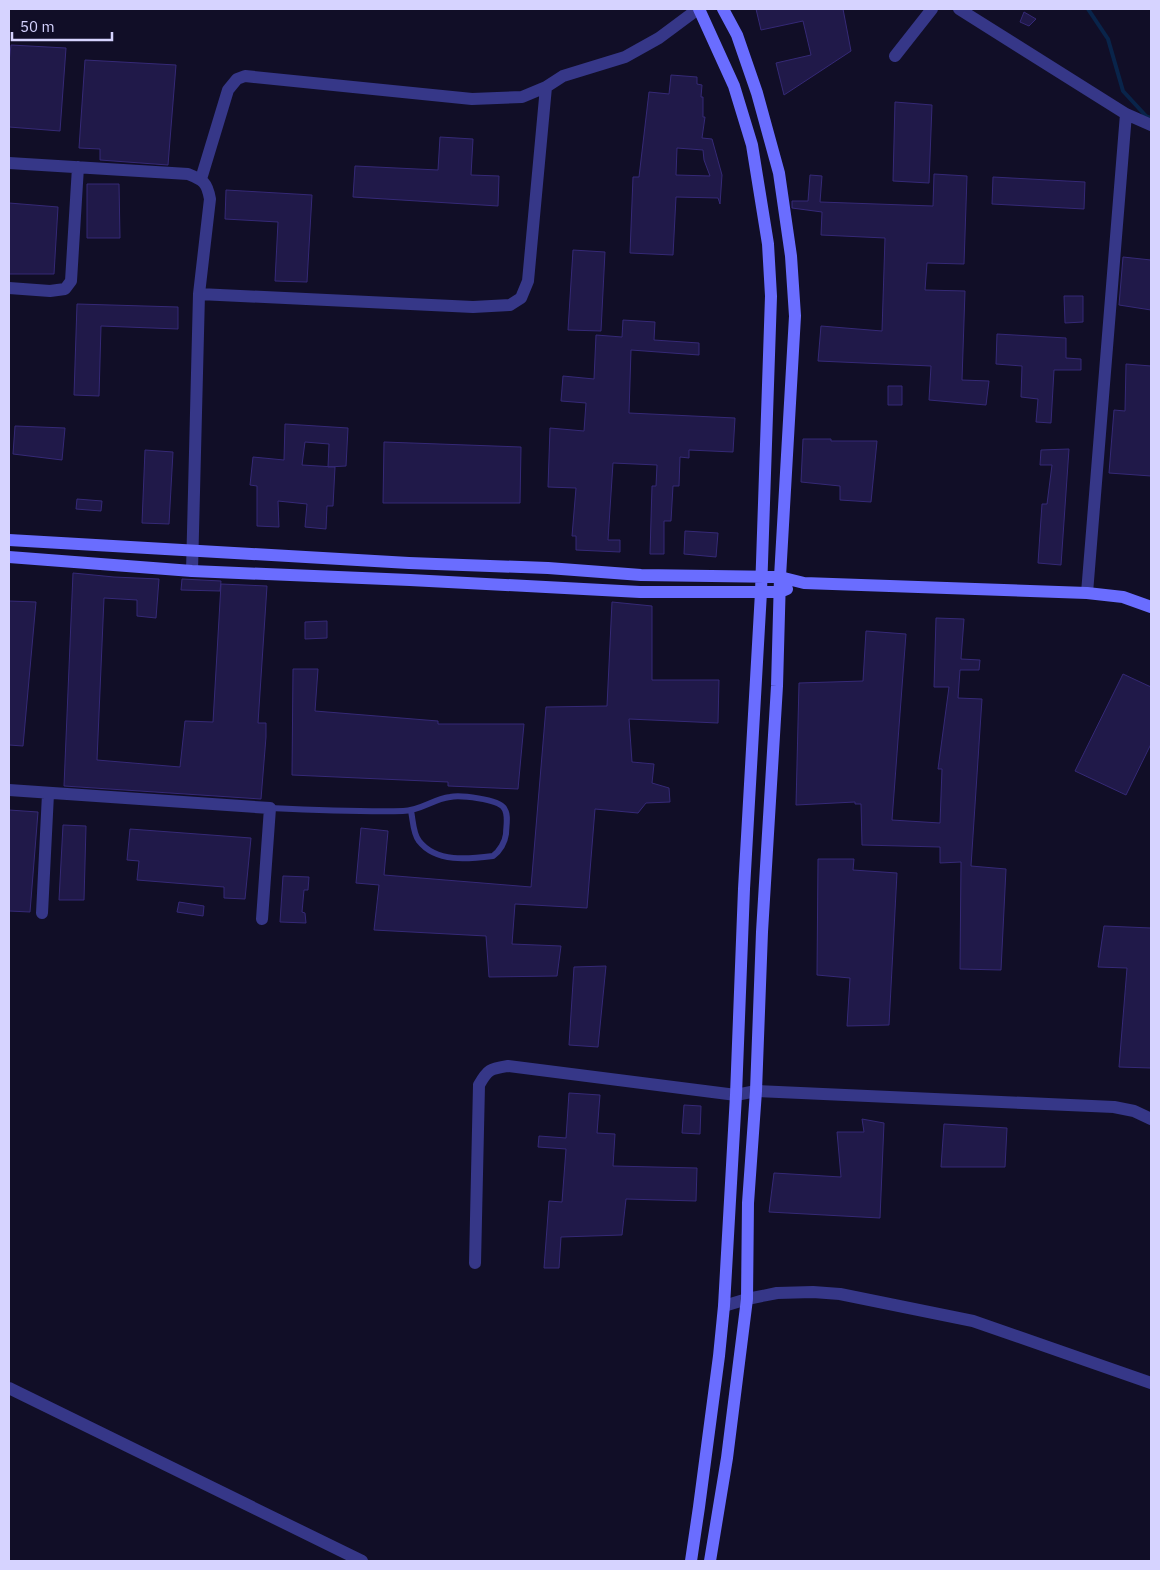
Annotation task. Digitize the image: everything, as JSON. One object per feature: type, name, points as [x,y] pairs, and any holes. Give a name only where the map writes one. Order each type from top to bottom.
[{"type":"street","points":[[201,179],[228,90],[237,79],[245,76],[472,99],[522,97],[546,87],[563,76],[625,57],[660,38],[698,9],[734,86],[752,145],[768,244],[771,296],[761,592],[744,889],[736,1095],[724,1306],[700,1507],[691,1561]]},
{"type":"street","points":[[710,1561],[727,1458],[747,1299],[748,1203],[756,1091],[762,932],[777,686],[780,577],[795,316],[790,256],[778,172],[757,93],[737,35],[723,9]]},
{"type":"street","points":[[895,56],[932,9]]},
{"type":"street","points":[[959,9],[1126,114],[1151,125]]},
{"type":"street","points":[[199,294],[473,307],[510,306],[521,298],[528,281],[546,87]]},
{"type":"street","points":[[1087,592],[1126,114]]},
{"type":"street","points":[[9,163],[188,174],[201,179],[208,187],[210,199],[199,294],[192,571]]},
{"type":"street","points":[[9,288],[50,291],[65,289],[71,281],[78,167]]},
{"type":"street","points":[[9,540],[409,563],[548,568],[641,575],[780,577],[804,583],[1087,592],[1123,598],[1151,607]]},
{"type":"street","points":[[62,544],[62,561]]},
{"type":"street","points":[[9,557],[192,571],[546,586],[640,592],[780,592],[804,583]]},
{"type":"street","points":[[409,563],[410,580]]},
{"type":"street","points":[[546,586],[548,568]]},
{"type":"street","points":[[640,592],[641,575]]},
{"type":"street","points":[[9,790],[270,808],[262,919]]},
{"type":"street","points":[[42,914],[48,794]]},
{"type":"street","points":[[474,1262],[479,1085],[486,1073],[492,1069],[508,1066],[736,1095],[756,1091],[1114,1106],[1134,1111],[1151,1119]]},
{"type":"street","points":[[724,1306],[777,1292],[840,1294],[973,1321],[1151,1383]]},
{"type":"street","points":[[9,1388],[362,1561]]},
{"type":"lane","points":[[270,808],[344,812],[411,811],[449,797],[468,796],[502,805],[507,816],[505,837],[500,848],[493,856],[464,859],[443,856],[430,850],[419,841],[414,831],[411,811]]},
{"type":"building","points":[[756,9],[843,9],[851,51],[784,95],[776,63],[811,55],[803,21],[761,30]]},
{"type":"building","points":[[1024,12],[1036,19],[1029,26],[1020,22]]},
{"type":"building","points":[[11,45],[66,48],[60,131],[9,127],[9,62]]},
{"type":"building","points":[[85,60],[176,65],[168,165],[100,160],[100,149],[79,148]]},
{"type":"building","points":[[671,75],[697,77],[697,84],[702,85],[701,97],[703,97],[703,117],[705,117],[702,138],[712,139],[722,175],[720,204],[718,198],[676,197],[673,255],[630,253],[633,177],[639,177],[649,92],[669,94]],"holes":[[[677,148],[703,150],[704,160],[710,176],[676,175]]]},
{"type":"building","points":[[895,102],[932,105],[929,183],[893,181]]},
{"type":"building","points":[[440,137],[473,139],[471,175],[499,176],[498,206],[353,197],[355,166],[438,170]]},
{"type":"building","points":[[934,174],[967,176],[964,264],[927,263],[925,290],[965,291],[962,380],[989,381],[986,405],[929,400],[931,366],[818,361],[821,326],[882,331],[885,238],[821,235],[822,212],[792,208],[792,201],[808,201],[810,175],[822,176],[820,202],[933,206]]},
{"type":"building","points":[[993,177],[1085,182],[1084,209],[992,204]]},
{"type":"building","points":[[87,184],[119,184],[120,238],[87,238]]},
{"type":"building","points":[[226,190],[312,195],[307,282],[275,281],[278,222],[225,219]]},
{"type":"building","points":[[9,203],[58,207],[54,274],[9,274]]},
{"type":"building","points":[[573,250],[605,252],[601,331],[568,330]]},
{"type":"building","points":[[1123,257],[1151,260],[1151,310],[1119,305]]},
{"type":"building","points":[[1064,296],[1083,296],[1083,322],[1065,323]]},
{"type":"building","points":[[77,304],[178,307],[178,329],[101,326],[99,396],[74,395]]},
{"type":"building","points":[[623,320],[655,322],[654,340],[699,343],[699,355],[631,350],[629,413],[735,418],[733,452],[689,450],[689,458],[680,457],[679,486],[673,486],[671,521],[664,521],[664,554],[650,554],[652,486],[656,486],[657,465],[613,463],[608,540],[620,540],[620,552],[576,550],[576,536],[572,536],[576,488],[548,487],[550,428],[584,431],[586,403],[561,401],[563,376],[594,379],[596,335],[622,337]]},
{"type":"building","points":[[997,334],[1066,338],[1066,358],[1081,359],[1081,370],[1054,370],[1051,423],[1036,422],[1038,399],[1021,397],[1022,366],[996,364]]},
{"type":"building","points":[[1126,364],[1151,366],[1151,476],[1109,473],[1114,410],[1125,411]]},
{"type":"building","points":[[888,386],[902,386],[902,405],[888,405]]},
{"type":"building","points":[[285,424],[348,428],[346,466],[332,467],[335,467],[333,506],[327,506],[326,529],[305,527],[307,504],[278,501],[279,527],[257,526],[257,486],[250,485],[253,457],[284,460]],"holes":[[[305,442],[329,444],[328,467],[302,465]]]},
{"type":"building","points":[[15,426],[65,428],[62,460],[13,454]]},
{"type":"building","points":[[803,439],[877,441],[871,502],[840,500],[840,486],[801,482]]},
{"type":"building","points":[[384,442],[521,447],[520,503],[383,503]]},
{"type":"building","points":[[1069,449],[1061,565],[1038,563],[1042,504],[1047,504],[1052,465],[1040,465],[1041,450]]},
{"type":"building","points":[[145,450],[173,452],[169,524],[142,523]]},
{"type":"building","points":[[77,499],[102,501],[101,511],[76,509]]},
{"type":"building","points":[[685,531],[718,533],[716,557],[684,554]]},
{"type":"building","points":[[73,573],[159,579],[156,618],[137,616],[137,600],[104,598],[97,760],[180,767],[185,721],[213,722],[221,584],[267,586],[258,723],[266,723],[261,799],[64,786]]},
{"type":"building","points":[[182,579],[221,581],[220,591],[181,590]]},
{"type":"building","points":[[9,601],[36,602],[23,746],[9,745]]},
{"type":"building","points":[[612,602],[652,606],[652,680],[719,680],[718,723],[629,719],[632,762],[654,764],[652,783],[669,788],[670,802],[646,803],[638,813],[595,809],[587,908],[515,904],[512,944],[561,946],[557,976],[489,977],[486,936],[374,930],[379,885],[356,883],[361,828],[388,831],[384,875],[531,887],[546,707],[607,706]]},
{"type":"building","points":[[936,618],[964,619],[961,659],[980,660],[979,670],[960,670],[958,698],[982,699],[971,866],[1006,869],[1001,970],[960,969],[961,862],[940,863],[940,847],[862,845],[861,804],[855,804],[855,802],[796,805],[799,683],[863,681],[866,631],[906,634],[892,820],[940,823],[942,769],[938,769],[949,687],[934,687]]},
{"type":"building","points":[[327,621],[327,638],[305,639],[305,622]]},
{"type":"building","points":[[293,669],[318,669],[315,711],[438,721],[438,724],[524,724],[518,789],[448,786],[448,782],[292,775]]},
{"type":"building","points":[[1123,674],[1151,687],[1151,744],[1126,795],[1075,771]]},
{"type":"building","points":[[9,810],[38,812],[30,912],[9,911]]},
{"type":"building","points":[[63,825],[86,826],[84,900],[59,900]]},
{"type":"building","points":[[130,829],[251,838],[245,899],[224,898],[224,887],[137,880],[139,861],[127,860]]},
{"type":"building","points":[[818,859],[854,859],[853,870],[897,873],[889,1025],[847,1026],[850,978],[817,975]]},
{"type":"building","points":[[283,876],[309,877],[308,890],[304,890],[302,912],[305,913],[306,923],[280,922]]},
{"type":"building","points":[[179,902],[204,906],[203,916],[177,912]]},
{"type":"building","points":[[1104,926],[1151,928],[1151,1068],[1119,1067],[1127,968],[1098,967]]},
{"type":"building","points":[[606,966],[598,1047],[569,1045],[574,967]]},
{"type":"building","points":[[569,1093],[600,1095],[597,1133],[615,1134],[613,1166],[697,1168],[696,1201],[626,1199],[622,1235],[561,1237],[559,1268],[544,1268],[549,1201],[562,1202],[566,1149],[538,1147],[539,1136],[566,1138]]},
{"type":"building","points":[[684,1105],[701,1106],[700,1134],[682,1133]]},
{"type":"building","points":[[862,1119],[884,1123],[880,1218],[769,1212],[774,1173],[841,1177],[837,1132],[864,1132]]},
{"type":"building","points":[[944,1124],[1007,1128],[1005,1167],[941,1167]]},
{"type":"waterway","points":[[1088,9],[1108,39],[1123,91],[1146,116],[1151,118]]}]
